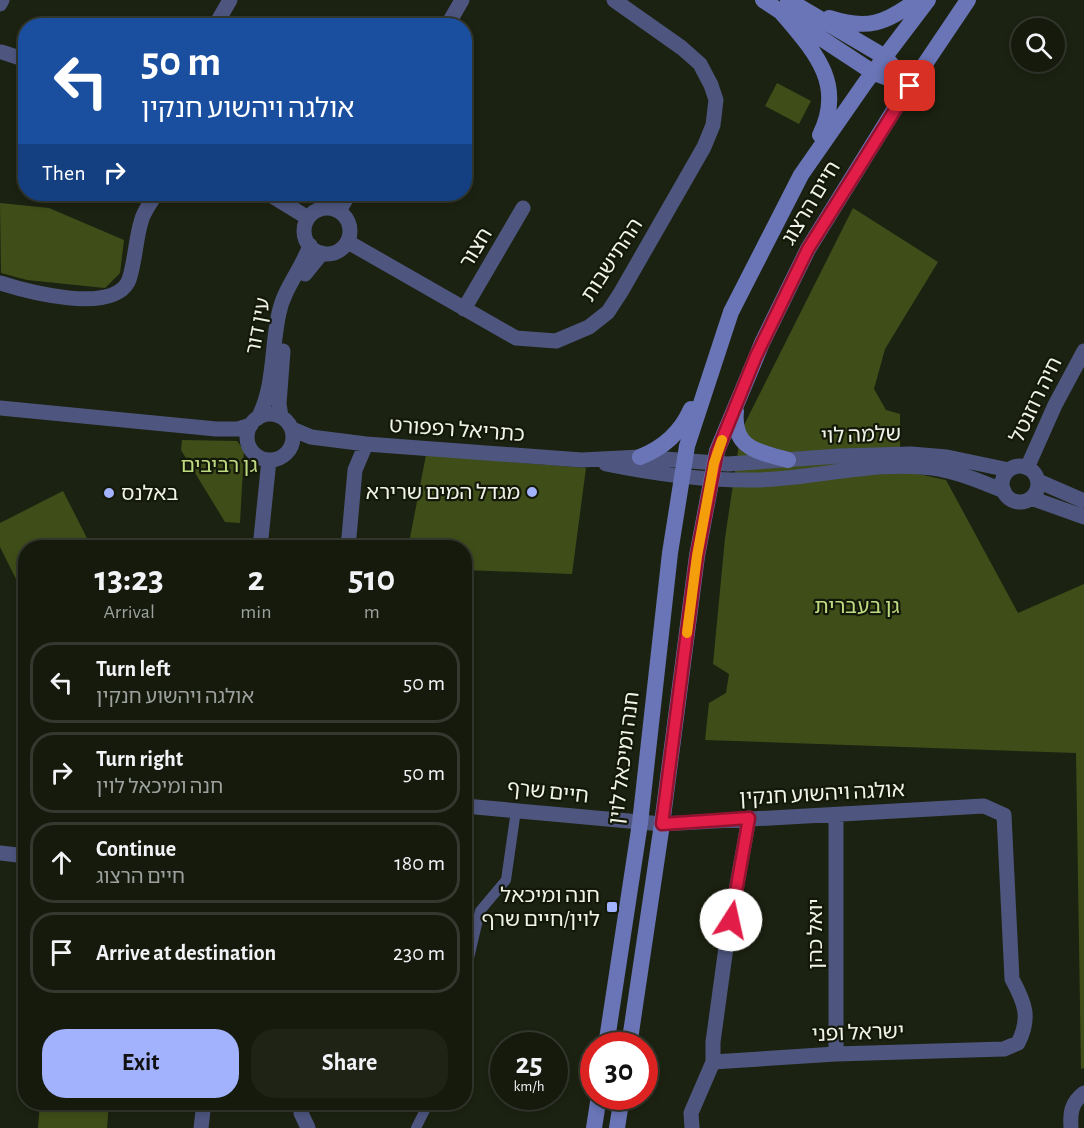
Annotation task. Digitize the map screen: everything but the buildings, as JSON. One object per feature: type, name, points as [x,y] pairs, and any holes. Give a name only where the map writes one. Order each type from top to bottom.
[{"type":"main road","points":[[763,0],[847,24],[862,25],[888,18],[917,0]]},
{"type":"main road","name":"חיים הרצוג","points":[[682,468],[731,312],[801,175],[927,0]]},
{"type":"main road","name":"חיים הרצוג","points":[[713,471],[736,404],[762,343],[808,249],[910,86],[968,0]]},
{"type":"main road","points":[[790,7],[885,57],[910,86]]},
{"type":"main road","points":[[790,7],[874,73],[910,86]]},
{"type":"main road","points":[[790,7],[825,74],[831,98],[825,126],[801,175]]},
{"type":"main road","points":[[639,457],[651,453],[672,438],[687,419],[716,357]]},
{"type":"main road","points":[[736,404],[735,421],[739,437],[755,451],[788,460]]},
{"type":"main road","name":"חנה ומיכאל לוין","points":[[608,1032],[640,822],[682,468]]},
{"type":"main road","points":[[631,1032],[662,824],[697,556],[713,471]]},
{"type":"main road","points":[[594,1128],[597,1110]]},
{"type":"main road","points":[[617,1128],[620,1110]]},
{"type":"street","points":[[220,18],[230,0]]},
{"type":"street","points":[[452,18],[462,0]]},
{"type":"street","name":"ההתישבות","points":[[348,242],[516,338],[556,341],[590,327],[608,312],[704,147],[713,125],[716,100],[700,64],[682,48],[614,0]]},
{"type":"street","points":[[1,51],[18,57]]},
{"type":"street","points":[[0,283],[22,290],[87,300],[113,295],[128,282],[141,220],[152,201]]},
{"type":"street","points":[[280,201],[308,218]]},
{"type":"street","points":[[339,211],[345,201]]},
{"type":"street","points":[[333,208],[339,211],[348,221],[350,228],[348,242],[337,252],[316,249],[304,232],[308,218],[319,209],[333,208]]},
{"type":"street","name":"חצור","points":[[464,309],[523,208]]},
{"type":"street","name":"עין דור","points":[[281,417],[279,404],[285,327],[291,298],[316,249]]},
{"type":"street","name":"עין דור","points":[[252,427],[266,402],[284,295],[306,258],[316,249]]},
{"type":"street","name":"חיה רוזנטל","points":[[1027,468],[1054,405],[1084,351]]},
{"type":"street","points":[[0,408],[226,430],[252,427],[269,414],[281,417],[292,429],[292,445],[280,458],[262,459],[252,451],[252,427]]},
{"type":"street","name":"כתריאל רפפורט","points":[[292,429],[304,435],[366,444],[582,460],[635,470],[682,468],[713,471]]},
{"type":"street","name":"כתריאל רפפורט","points":[[292,445],[303,441],[328,439]]},
{"type":"street","points":[[349,540],[355,470],[366,444]]},
{"type":"street","name":"שלמה לוי","points":[[713,471],[728,464],[838,456],[911,454],[947,457],[1010,470]]},
{"type":"street","name":"כתריאל רפפורט","points":[[582,460],[639,457],[682,468]]},
{"type":"street","points":[[261,540],[269,460]]},
{"type":"street","name":"שלמה לוי","points":[[713,471],[759,480],[889,466],[938,469],[972,478],[1004,491]]},
{"type":"street","points":[[1021,466],[1027,468],[1038,481],[1036,492],[1031,498],[1016,502],[1006,496],[1003,479],[1010,470],[1021,466]]},
{"type":"street","points":[[1038,481],[1084,501]]},
{"type":"street","points":[[1031,498],[1084,517]]},
{"type":"street","name":"אולגה ויהשוע חנקין","points":[[662,824],[984,806],[1004,815],[1012,979],[1024,1002],[1024,1031],[1018,1043],[1004,1049]]},
{"type":"street","name":"חיים שרף","points":[[472,807],[662,824]]},
{"type":"street","points":[[472,945],[480,911],[506,880],[516,810]]},
{"type":"street","name":"יואל כהן","points":[[836,815],[836,1054]]},
{"type":"street","points":[[692,1121],[713,1062],[713,1042],[726,952],[749,818]]},
{"type":"street","points":[[0,853],[18,855]]},
{"type":"street","name":"ישראל ופני","points":[[713,1062],[836,1054],[1004,1049]]},
{"type":"street","points":[[1071,1128],[1070,1112],[1076,1099],[1084,1093]]},
{"type":"street","points":[[201,1128],[203,1110]]},
{"type":"street","points":[[301,1110],[308,1128]]},
{"type":"street","points":[[416,1128],[425,1110]]},
{"type":"green space","points":[[777,83],[811,101],[799,124],[765,106]]},
{"type":"green space","points":[[0,203],[49,208],[124,240],[120,273],[105,288],[27,280],[1,273]]},
{"type":"green space","name":"גן בעברית","points":[[853,208],[938,262],[885,349],[874,389],[886,410],[900,414],[900,470],[946,480],[1018,613],[1084,584],[1084,1068],[1081,1069],[1076,753],[705,740],[709,703],[726,693],[729,674],[713,664],[725,538],[741,431]]},
{"type":"green space","name":"גן רביבים","points":[[182,440],[237,441],[244,450],[240,523],[225,522],[181,450]]},
{"type":"green space","points":[[426,455],[586,468],[572,574],[472,570],[472,540],[410,540]]},
{"type":"green space","points":[[63,491],[88,540],[18,540],[18,578],[16,579],[0,547],[0,523]]},
{"type":"green space","points":[[39,1110],[108,1110],[107,1128],[38,1128]]},
{"type":"slow traffic","points":[[687,633],[697,556],[714,463],[722,440]]},
{"type":"place","name":"מגדל המים שרירא","points":[[532,492]]},
{"type":"place","name":"באלנס","points":[[109,493]]},
{"type":"place","name":"חנה ומיכאל לוין/חיים שרף","points":[[612,907]]},
{"type":"route","points":[[731,920],[749,818],[662,824],[697,556],[714,463],[756,356],[808,249],[910,86]]}]
